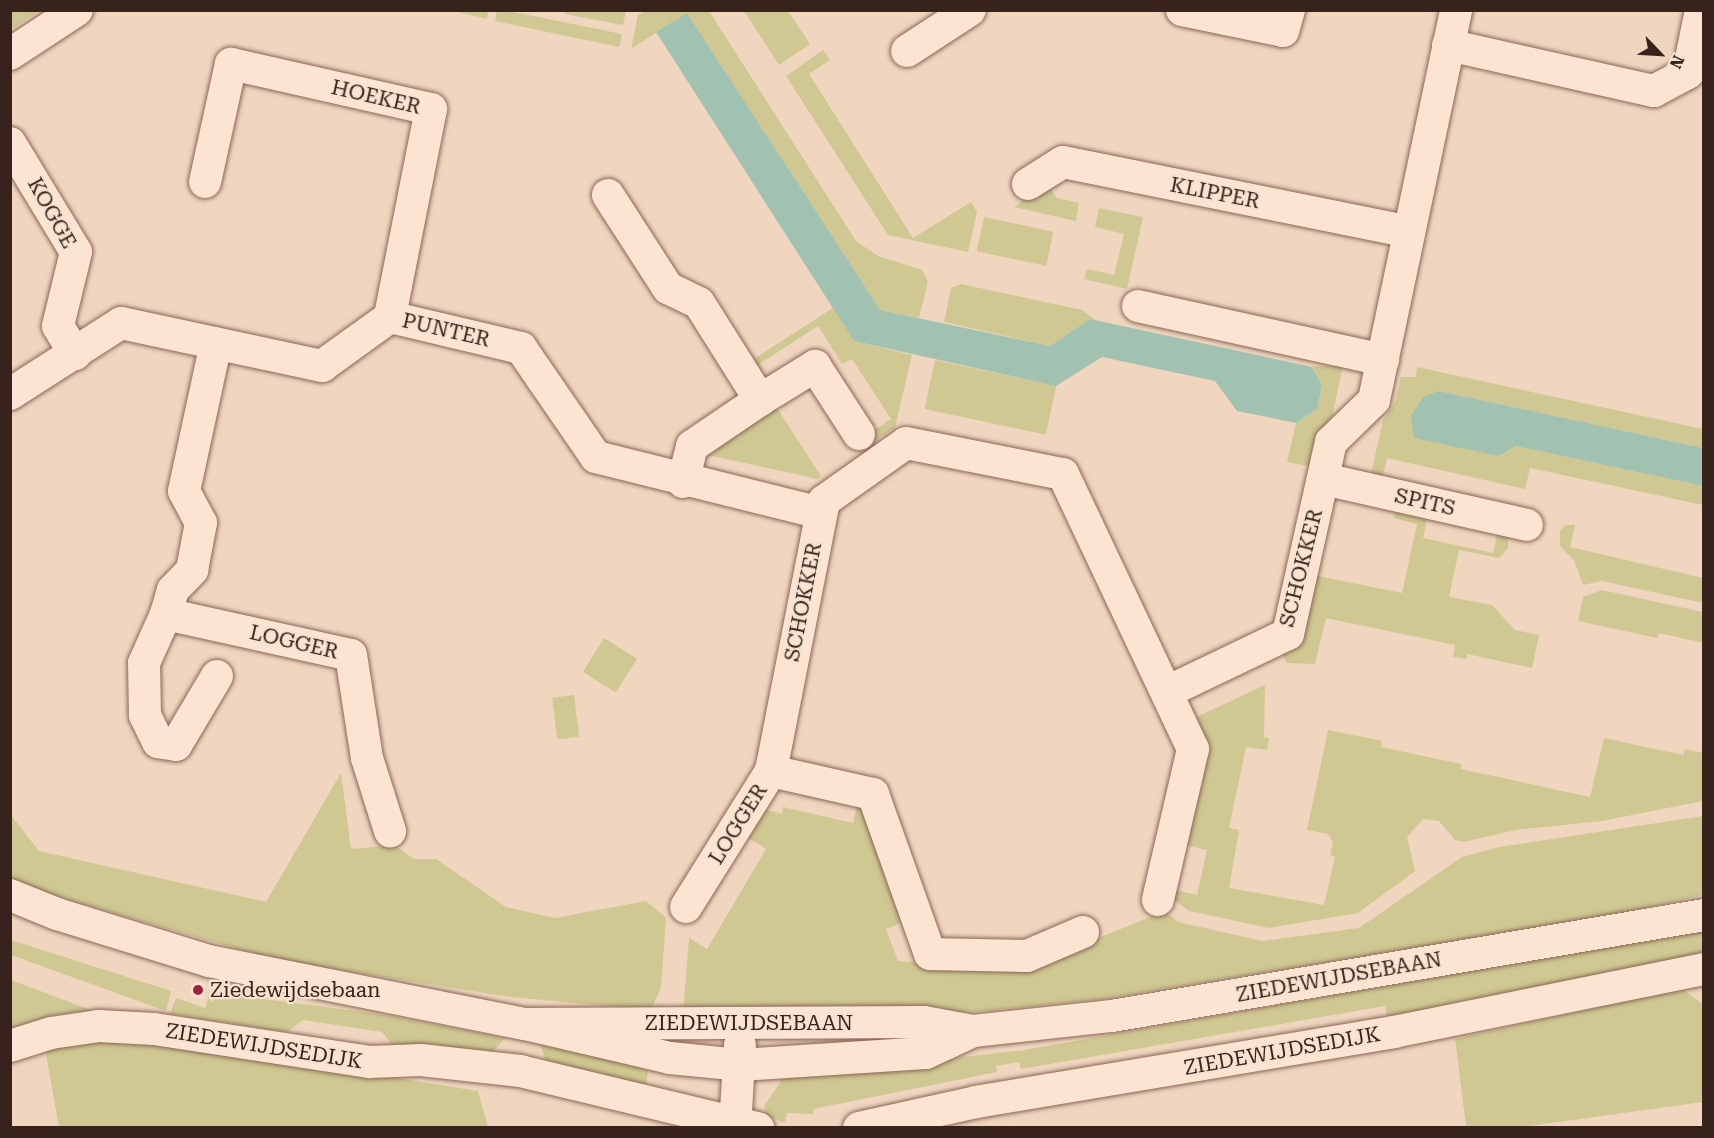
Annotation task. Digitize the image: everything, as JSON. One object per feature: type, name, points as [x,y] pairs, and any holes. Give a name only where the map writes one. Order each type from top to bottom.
[{"type":"street","points":[[10,54],[77,10]]},
{"type":"street","points":[[907,51],[970,10]]},
{"type":"street","points":[[1182,10],[1283,31],[1288,10]]},
{"type":"street","points":[[1323,479],[1331,442],[1374,400],[1456,10]]},
{"type":"street","points":[[1448,45],[1654,91],[1688,73],[1701,10]]},
{"type":"street","name":"HOEKER","points":[[205,182],[231,64],[431,109],[390,318]]},
{"type":"street","name":"KOGGE","points":[[10,143],[76,252],[58,326],[75,354]]},
{"type":"street","name":"KLIPPER","points":[[1028,184],[1063,162],[1409,232]]},
{"type":"street","points":[[608,195],[668,288],[699,303],[760,400]]},
{"type":"street","points":[[1138,306],[1383,360]]},
{"type":"street","name":"PUNTER","points":[[10,394],[121,323],[322,366],[390,318],[521,348],[596,457],[684,482],[820,513]]},
{"type":"street","points":[[216,343],[184,490],[201,523],[192,570],[172,590],[166,614],[144,663],[145,715],[158,742],[176,745],[217,676]]},
{"type":"street","points":[[684,482],[692,446],[815,366],[859,434]]},
{"type":"street","name":"SCHOKKER","points":[[771,771],[824,501],[906,443],[1063,474],[1193,749],[1158,900]]},
{"type":"street","name":"SPITS","points":[[1323,479],[1527,525]]},
{"type":"street","name":"SCHOKKER","points":[[1167,692],[1288,634],[1323,479]]},
{"type":"street","name":"LOGGER","points":[[166,614],[351,655],[367,758],[390,831]]},
{"type":"street","points":[[771,771],[873,794],[930,954],[1027,956],[1083,932]]},
{"type":"street","name":"LOGGER","points":[[686,907],[771,771]]},
{"type":"street","name":"ZIEDEWIJDSEBAAN","points":[[10,895],[57,914],[210,961],[525,1024],[670,1059],[740,1065],[926,1053],[973,1031]]},
{"type":"street","name":"ZIEDEWIJDSEBAAN","points":[[10,915],[57,914]]},
{"type":"street","name":"ZIEDEWIJDSEBAAN","points":[[525,1024],[924,1022],[973,1031],[1112,1017],[1704,915]]},
{"type":"street","name":"ZIEDEWIJDSEDIJK","points":[[859,1128],[976,1102],[1394,1032],[1704,969]]},
{"type":"street","points":[[740,1023],[743,1126]]},
{"type":"street","points":[[520,1071],[525,1024]]},
{"type":"street","name":"ZIEDEWIJDSEDIJK","points":[[10,1046],[51,1033],[99,1026],[162,1029],[370,1062],[421,1060],[520,1071],[594,1086],[743,1126]]},
{"type":"shaded area","points":[[11,10],[39,10],[39,11],[11,29]]},
{"type":"shaded area","points":[[454,10],[488,11],[487,19]]},
{"type":"shaded area","points":[[566,10],[626,11],[623,25],[565,14]]},
{"type":"shaded area","points":[[497,11],[508,11],[622,34],[619,47],[495,21]]},
{"type":"shaded area","points":[[645,11],[709,11],[856,241],[878,256],[922,270],[928,282],[919,318],[879,310],[687,13],[631,49],[638,15]]},
{"type":"shaded area","points":[[744,11],[788,11],[810,44],[779,65]]},
{"type":"shaded area","points":[[687,13],[880,310],[1050,346],[1090,319],[1312,367],[1322,385],[1317,409],[1296,423],[1237,411],[1215,381],[1102,357],[1056,386],[854,341],[656,32]]},
{"type":"shaded area","points":[[823,50],[830,60],[809,74],[913,238],[971,202],[977,212],[968,252],[888,235],[786,76]]},
{"type":"shaded area","points":[[1046,184],[1057,198],[1079,203],[1076,221],[1014,207]]},
{"type":"shaded area","points":[[1099,208],[1143,217],[1127,289],[1084,279],[1087,269],[1114,275],[1124,234],[1095,227]]},
{"type":"shaded area","points":[[984,217],[1053,232],[1046,266],[977,251]]},
{"type":"shaded area","points":[[961,284],[1082,310],[1095,320],[1090,319],[1050,346],[944,322],[951,288]]},
{"type":"shaded area","points":[[833,308],[854,341],[912,355],[895,428],[864,447],[860,440],[891,419],[852,359],[842,364],[818,326],[750,370],[746,364]]},
{"type":"shaded area","points":[[935,360],[1056,386],[1046,435],[925,409]]},
{"type":"shaded area","points":[[1312,366],[1343,366],[1332,417],[1321,434],[1314,467],[1287,462],[1296,423],[1317,409],[1322,385]]},
{"type":"shaded area","points":[[1417,367],[1703,429],[1703,448],[1439,391],[1499,456],[1516,446],[1703,486],[1703,505],[1530,468],[1525,489],[1387,458],[1382,480],[1370,478],[1383,420],[1395,402],[1401,377],[1416,377]]},
{"type":"shaded area","points":[[1439,391],[1703,448],[1703,486],[1516,446],[1499,456],[1414,438],[1411,416],[1423,397]]},
{"type":"shaded area","points":[[775,405],[821,476],[818,479],[708,455],[709,447]]},
{"type":"shaded area","points":[[1396,510],[1428,514],[1423,538],[1493,553],[1498,530],[1508,536],[1508,548],[1499,558],[1459,550],[1449,597],[1492,605],[1515,630],[1539,635],[1532,668],[1467,654],[1466,659],[1453,657],[1455,645],[1326,618],[1315,664],[1287,663],[1281,652],[1313,575],[1402,593],[1417,524],[1394,518]]},
{"type":"shaded area","points":[[1565,525],[1575,525],[1570,547],[1703,578],[1703,603],[1602,581],[1583,585],[1574,560],[1560,546],[1560,530]]},
{"type":"shaded area","points":[[1602,590],[1703,612],[1703,643],[1659,633],[1657,638],[1578,621],[1583,597]]},
{"type":"shaded area","points":[[604,638],[637,659],[616,693],[583,672]]},
{"type":"shaded area","points":[[1265,685],[1264,737],[1269,738],[1267,750],[1246,747],[1229,828],[1239,830],[1229,888],[1324,905],[1335,857],[1330,855],[1333,842],[1328,834],[1307,830],[1328,730],[1382,741],[1381,747],[1461,764],[1461,769],[1590,797],[1604,738],[1683,755],[1685,749],[1703,753],[1703,801],[1602,821],[1515,830],[1464,842],[1455,840],[1439,821],[1423,819],[1407,837],[1415,871],[1358,913],[1269,928],[1189,911],[1173,899],[1175,890],[1197,895],[1207,850],[1185,845],[1192,719]]},
{"type":"shaded area","points":[[574,695],[579,737],[557,739],[552,698]]},
{"type":"shaded area","points":[[341,773],[351,849],[394,845],[414,859],[436,859],[506,907],[555,918],[646,901],[666,918],[661,988],[651,1010],[510,997],[276,960],[11,883],[10,814],[39,851],[266,902]]},
{"type":"shaded area","points":[[858,800],[908,920],[886,929],[898,961],[1017,971],[1165,911],[1178,922],[1263,941],[1359,928],[1462,857],[1499,847],[1703,816],[1703,895],[1619,914],[1102,999],[988,1011],[845,1016],[683,1013],[689,938],[707,949],[766,849],[747,837],[756,807],[782,814],[783,807],[853,823]]},
{"type":"shaded area","points":[[1703,930],[1703,956],[1388,1022],[1385,1006],[1021,1069],[1019,1062],[996,1066],[997,1072],[813,1109],[813,1114],[787,1113],[785,1123],[766,1116],[764,1106],[784,1077],[1024,1050]]},
{"type":"shaded area","points":[[11,940],[171,991],[166,1011],[11,955]]},
{"type":"shaded area","points":[[11,980],[93,1011],[55,1015],[11,1028]]},
{"type":"shaded area","points":[[1682,989],[1703,1004],[1703,1102],[1523,1127],[1466,1127],[1455,1039]]},
{"type":"shaded area","points":[[210,992],[379,1014],[505,1038],[489,1056],[394,1047],[382,1032],[303,1020],[287,1032],[170,1014],[176,998],[205,1008]]},
{"type":"shaded area","points":[[118,1034],[478,1091],[488,1127],[59,1127],[45,1049]]},
{"type":"shaded area","points":[[540,1044],[643,1063],[642,1070],[648,1070],[646,1089],[546,1062]]},
{"type":"place","name":"Ziedewijdsebaan","points":[[198,990]]}]
